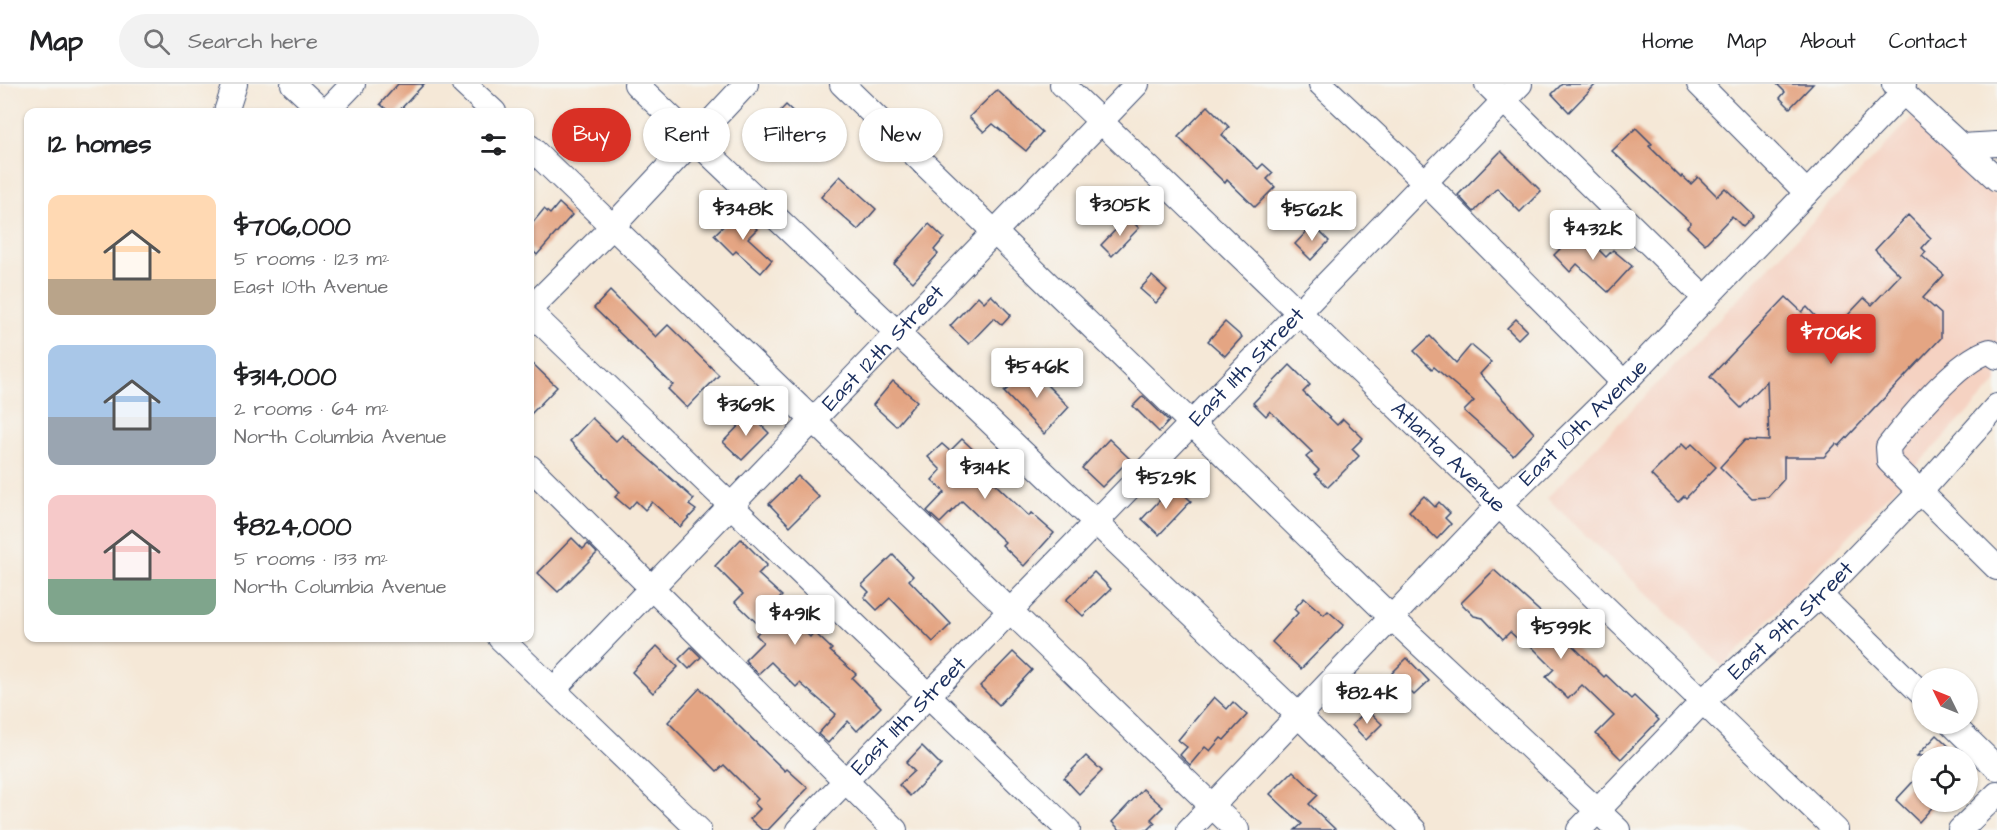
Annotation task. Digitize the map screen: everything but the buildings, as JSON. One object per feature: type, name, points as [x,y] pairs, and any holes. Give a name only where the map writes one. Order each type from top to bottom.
[{"type":"street","points":[[227,108],[236,84]]},
{"type":"street","points":[[293,84],[320,108]]},
{"type":"street","points":[[328,108],[353,84]]},
{"type":"street","points":[[464,84],[490,108]]},
{"type":"street","points":[[636,84],[661,108]]},
{"type":"street","points":[[724,108],[746,84]]},
{"type":"street","points":[[842,84],[1392,618],[1618,830]]},
{"type":"street","name":"Atlanta Avenue","points":[[1062,84],[1704,700],[1836,830]]},
{"type":"street","name":"East 12th Street","points":[[554,689],[652,590],[1137,84]]},
{"type":"street","points":[[1321,84],[1425,182],[1624,383]]},
{"type":"street","points":[[1487,84],[1513,92],[1706,298]]},
{"type":"street","points":[[1699,84],[1807,193]]},
{"type":"street","points":[[1900,87],[1997,179]]},
{"type":"street","name":"East 10th Avenue","points":[[1189,830],[1500,504],[1624,383],[1807,193],[1900,87]]},
{"type":"street","name":"East 11th Street","points":[[798,830],[1299,310],[1513,92]]},
{"type":"street","points":[[1961,146],[1997,144]]},
{"type":"street","points":[[534,151],[1238,830]]},
{"type":"street","points":[[534,306],[673,162]]},
{"type":"street","points":[[717,162],[1298,715],[1414,830]]},
{"type":"street","points":[[534,314],[1068,830]]},
{"type":"street","points":[[1997,357],[1990,351],[1978,354],[1964,364],[1905,424],[1888,447],[1889,461],[1997,568]]},
{"type":"street","name":"East 9th Street","points":[[1579,830],[1704,700],[1820,595],[1920,492],[1997,406]]},
{"type":"street","points":[[534,471],[844,782],[895,830]]},
{"type":"street","points":[[1820,595],[1912,684]]},
{"type":"street","points":[[504,642],[699,830]]},
{"type":"street","points":[[1962,734],[1997,768]]},
{"type":"street","points":[[1960,830],[1997,794]]},
{"type":"shaded area","points":[[1913,117],[1997,198],[1997,382],[1723,667],[1547,498]]}]
